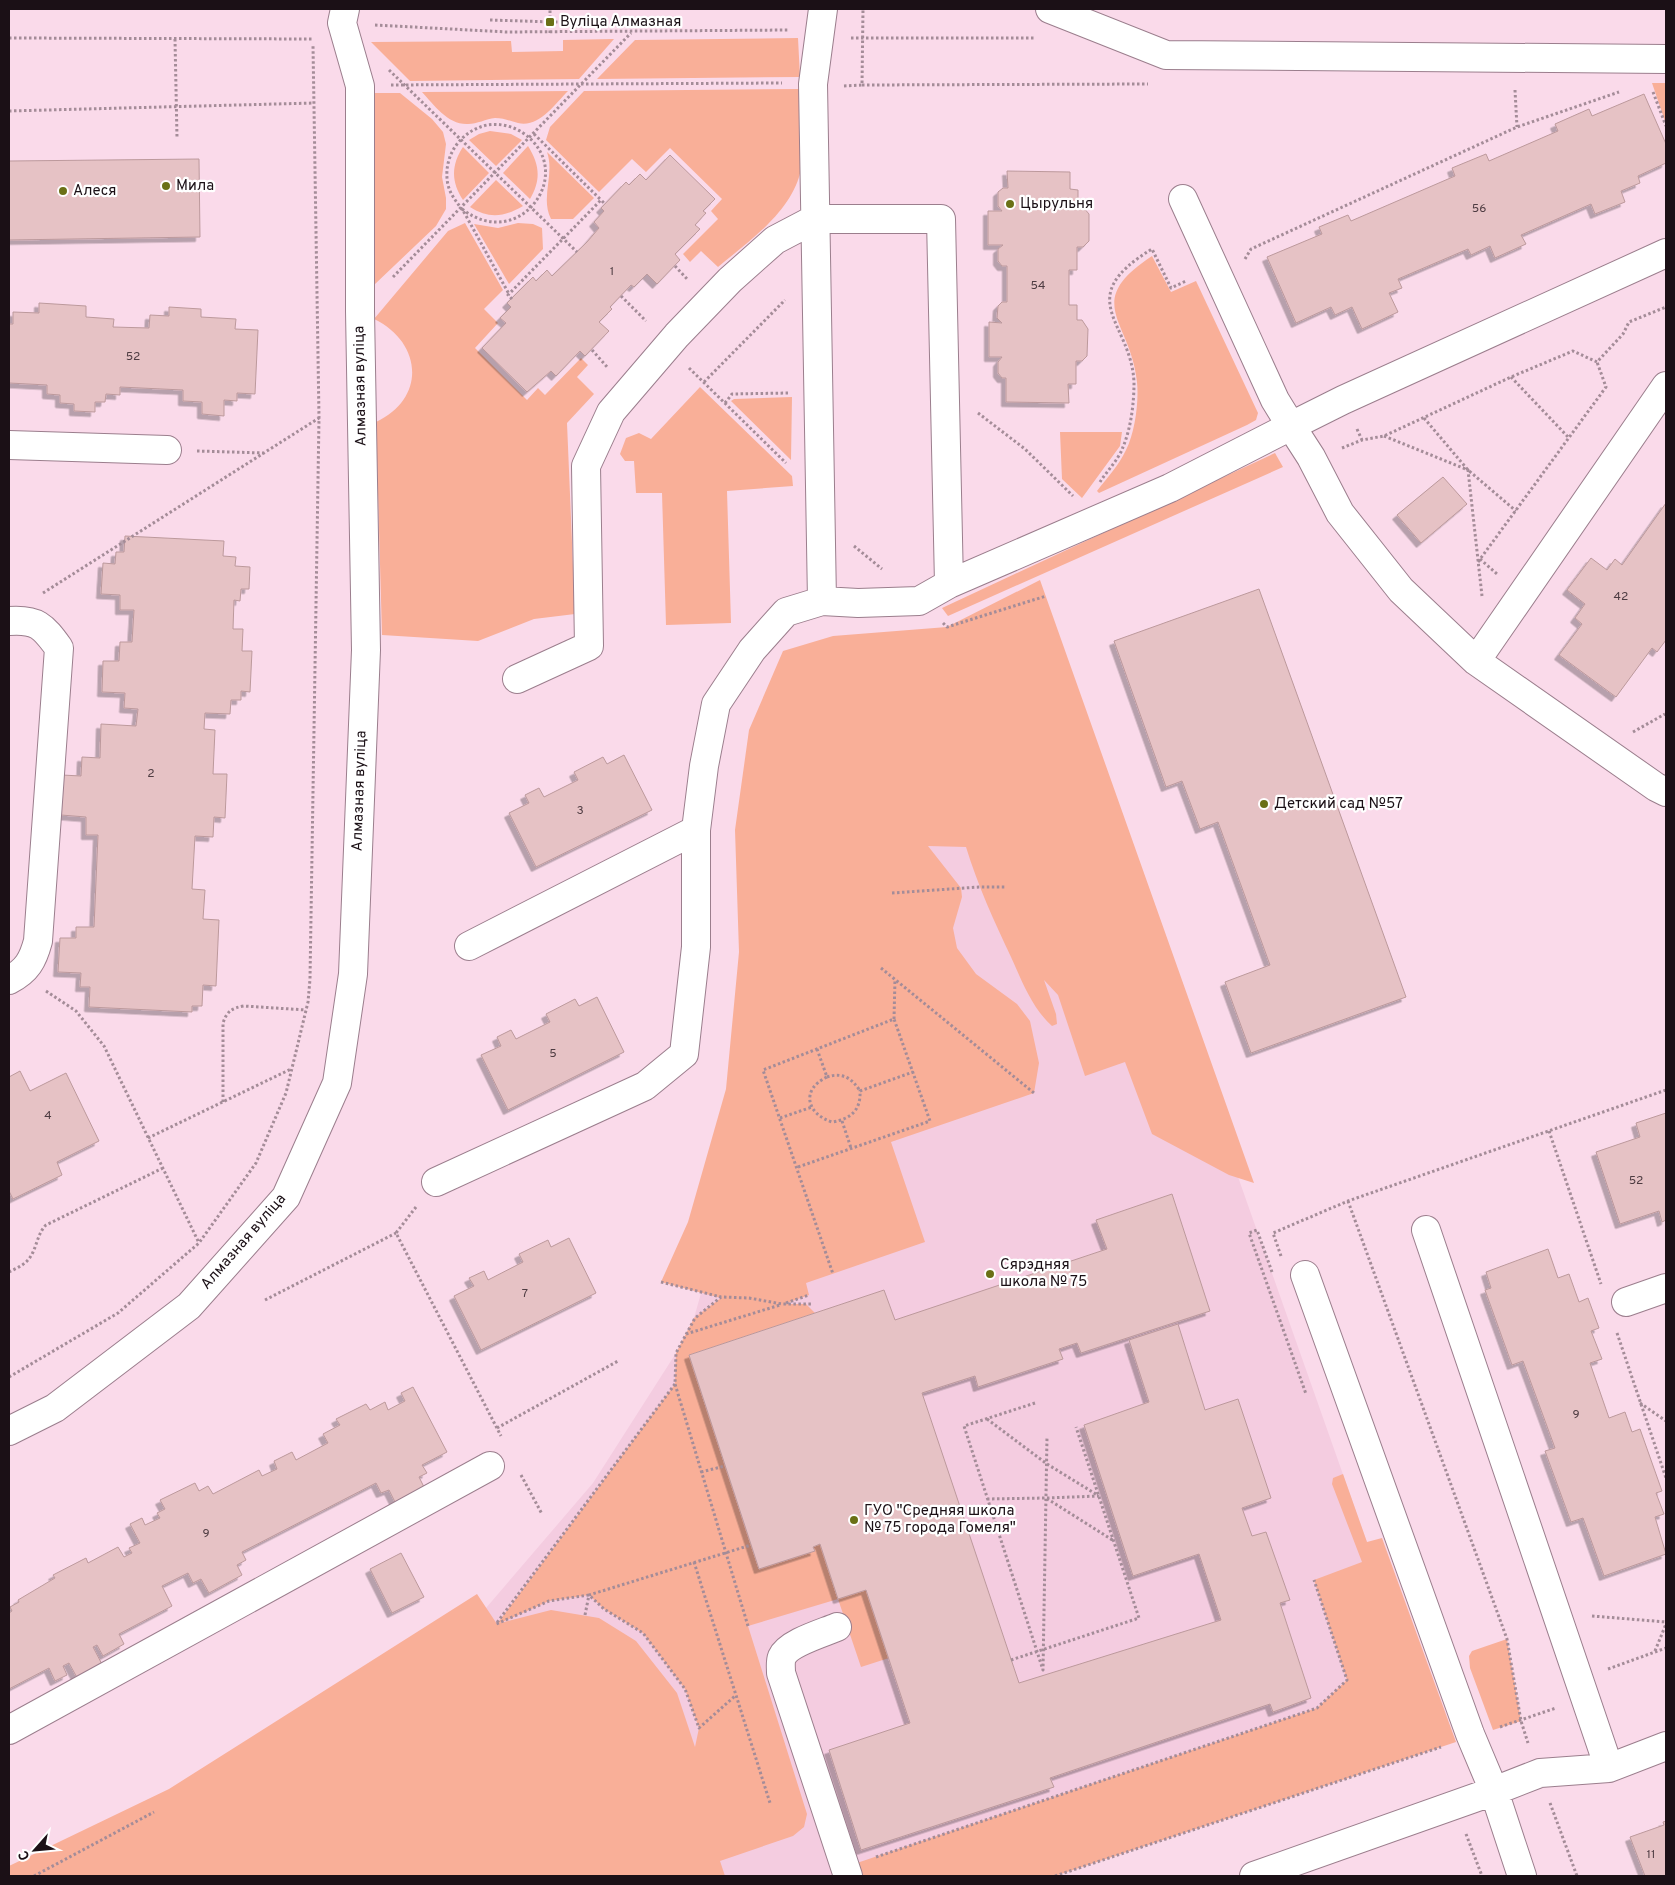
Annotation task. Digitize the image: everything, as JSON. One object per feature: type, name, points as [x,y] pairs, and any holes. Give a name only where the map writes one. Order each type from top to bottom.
[{"type":"street","points":[[822,601],[813,84],[823,9]]},
{"type":"street","points":[[1050,9],[1166,55],[1666,59]]},
{"type":"street","name":"Алмазная вуліца","points":[[9,1431],[55,1408],[189,1306],[286,1197],[337,1083],[353,974],[366,650],[360,310],[360,86],[343,16]]},
{"type":"street","points":[[1184,199],[1275,400],[1311,458],[1340,513],[1401,590],[1476,661],[1656,787],[1666,792]]},
{"type":"street","points":[[517,679],[589,646],[586,466],[611,412],[668,345],[730,280],[775,240],[815,219],[941,219],[949,584]]},
{"type":"street","points":[[436,1182],[645,1086],[684,1054],[696,947],[696,830],[704,766],[716,704],[752,650],[786,612],[822,601],[858,604],[919,601],[949,584],[1170,488],[1343,400],[1666,254]]},
{"type":"street","points":[[1476,661],[1666,386]]},
{"type":"street","points":[[9,445],[167,450]]},
{"type":"street","points":[[9,621],[26,620],[44,627],[59,648],[38,941],[34,959],[15,977]]},
{"type":"street","points":[[469,946],[696,830]]},
{"type":"street","points":[[1426,1230],[1609,1768]]},
{"type":"street","points":[[1304,1275],[1470,1734],[1494,1791],[1522,1876]]},
{"type":"street","points":[[1626,1302],[1666,1288]]},
{"type":"street","points":[[9,1730],[490,1466]]},
{"type":"street","points":[[837,1627],[794,1645],[780,1659],[781,1673],[846,1872]]},
{"type":"street","points":[[1254,1876],[1494,1791],[1540,1772],[1609,1768],[1666,1746]]},
{"type":"path","points":[[550,9],[550,33]]},
{"type":"path","points":[[9,38],[313,39],[343,16],[550,33],[792,30],[820,39],[1030,37]]},
{"type":"path","points":[[490,20],[586,23]]},
{"type":"path","points":[[360,310],[462,209],[631,32]]},
{"type":"path","points":[[175,39],[177,138]]},
{"type":"path","points":[[9,1377],[118,1312],[199,1243],[256,1163],[286,1093],[306,1010],[310,969],[319,418],[313,39]]},
{"type":"path","points":[[384,64],[577,252]]},
{"type":"path","points":[[360,86],[813,84]]},
{"type":"path","points":[[1514,87],[1517,127]]},
{"type":"path","points":[[1242,264],[1251,249],[1517,127],[1623,90]]},
{"type":"path","points":[[1653,90],[1666,126]]},
{"type":"path","points":[[9,112],[314,103]]},
{"type":"path","points":[[462,209],[480,220],[502,222],[523,215],[532,208],[543,189],[545,172],[542,156],[530,138],[511,127],[495,124],[479,127],[461,139],[451,153],[447,178],[451,195],[462,209],[508,295],[512,299]]},
{"type":"path","points":[[534,134],[605,204]]},
{"type":"path","points":[[509,294],[601,200]]},
{"type":"path","points":[[1095,489],[1123,448],[1133,403],[1134,382],[1131,367],[1109,301],[1114,286],[1122,272],[1133,261],[1152,249],[1171,288],[1189,280]]},
{"type":"path","points":[[675,266],[683,275]]},
{"type":"path","points":[[704,382],[790,294]]},
{"type":"path","points":[[621,296],[793,470]]},
{"type":"path","points":[[1597,362],[1623,334],[1629,322],[1666,307]]},
{"type":"path","points":[[592,350],[600,359]]},
{"type":"path","points":[[1334,450],[1362,440],[1384,436],[1573,351],[1597,362],[1606,387],[1479,561]]},
{"type":"path","points":[[1512,377],[1569,438]]},
{"type":"path","points":[[725,403],[732,394],[790,393]]},
{"type":"path","points":[[971,407],[1024,449],[1077,499]]},
{"type":"path","points":[[38,596],[319,418]]},
{"type":"path","points":[[1424,418],[1468,470],[1516,511]]},
{"type":"path","points":[[1384,436],[1468,470]]},
{"type":"path","points":[[167,450],[264,453]]},
{"type":"path","points":[[1468,470],[1483,606]]},
{"type":"path","points":[[1479,561],[1499,576]]},
{"type":"path","points":[[947,627],[1046,596]]},
{"type":"path","points":[[892,893],[1006,887]]},
{"type":"path","points":[[882,968],[1034,1093]]},
{"type":"path","points":[[15,977],[76,1011],[104,1046],[199,1243]]},
{"type":"path","points":[[798,1167],[930,1121],[894,1019],[895,979]]},
{"type":"path","points":[[223,1102],[223,1023],[227,1012],[235,1007],[244,1006],[306,1010]]},
{"type":"path","points":[[833,1274],[798,1167],[763,1070],[894,1019]]},
{"type":"path","points":[[817,1049],[827,1077]]},
{"type":"path","points":[[148,1138],[291,1069]]},
{"type":"path","points":[[860,1091],[913,1072]]},
{"type":"path","points":[[842,1075],[854,1081],[860,1091],[860,1103],[856,1110],[842,1121],[832,1122],[824,1120],[817,1116],[812,1107],[810,1098],[812,1090],[818,1081],[827,1077],[842,1075]]},
{"type":"path","points":[[1577,1876],[1521,1721],[1507,1639],[1348,1202],[1666,1090]]},
{"type":"path","points":[[780,1118],[812,1107]]},
{"type":"path","points":[[842,1121],[851,1148]]},
{"type":"path","points":[[889,1135],[890,1142]]},
{"type":"path","points":[[9,1272],[25,1263],[31,1256],[40,1231],[46,1225],[163,1168]]},
{"type":"path","points":[[265,1300],[396,1233],[436,1182]]},
{"type":"path","points":[[1273,1275],[1257,1230],[1249,1233],[1306,1394]]},
{"type":"path","points":[[396,1233],[504,1442]]},
{"type":"path","points":[[661,1282],[721,1297],[749,1298],[782,1304],[812,1304]]},
{"type":"path","points":[[686,1334],[809,1295]]},
{"type":"path","points":[[721,1297],[694,1318],[676,1354],[675,1384],[748,1626]]},
{"type":"path","points":[[497,1428],[618,1361]]},
{"type":"path","points":[[675,1384],[496,1624],[549,1600],[589,1595],[751,1545]]},
{"type":"path","points":[[1640,1402],[1666,1421]]},
{"type":"path","points":[[1035,1403],[964,1426],[1043,1670],[1047,1437]]},
{"type":"path","points":[[986,1419],[1046,1464],[1099,1496]]},
{"type":"path","points":[[1011,1660],[1139,1618],[1076,1427]]},
{"type":"path","points":[[1662,1468],[1666,1462]]},
{"type":"path","points":[[701,1472],[725,1466]]},
{"type":"path","points":[[520,1472],[542,1514]]},
{"type":"path","points":[[987,1499],[1099,1496]]},
{"type":"path","points":[[1046,1498],[1114,1541]]},
{"type":"path","points":[[694,1562],[770,1803]]},
{"type":"path","points":[[846,1872],[1317,1708],[1348,1680],[1314,1580]]},
{"type":"path","points":[[584,1616],[589,1595]]},
{"type":"path","points":[[589,1595],[604,1609],[643,1633],[685,1689],[699,1728],[735,1696]]},
{"type":"path","points":[[1583,1615],[1666,1623],[1655,1652]]},
{"type":"path","points":[[1602,1671],[1666,1648]]},
{"type":"path","points":[[1055,1876],[1447,1745]]},
{"type":"path","points":[[34,1876],[154,1812]]},
{"type":"shaded area","points":[[798,38],[800,77],[597,79],[635,40]]},
{"type":"shaded area","points":[[614,39],[579,79],[410,81],[371,42],[511,41],[512,52],[563,51],[563,40]]},
{"type":"shaded area","points":[[1652,83],[1666,83],[1666,124]]},
{"type":"shaded area","points":[[800,89],[803,150],[801,169],[796,184],[789,198],[768,224],[718,267],[701,251],[690,262],[683,254],[718,219],[711,211],[722,199],[670,148],[646,172],[632,159],[599,192],[546,140],[550,127],[584,91]]},
{"type":"shaded area","points":[[568,91],[546,114],[526,124],[495,118],[468,124],[454,121],[448,118],[422,92]]},
{"type":"shaded area","points":[[370,93],[400,93],[432,119],[443,132],[446,144],[442,177],[446,209],[436,226],[374,285]]},
{"type":"shaded area","points":[[490,131],[511,134],[522,140],[496,166],[469,140],[479,134]]},
{"type":"shaded area","points":[[528,146],[535,160],[538,172],[534,192],[530,199],[503,173]]},
{"type":"shaded area","points":[[463,147],[489,173],[463,200],[456,187],[454,173],[456,160]]},
{"type":"shaded area","points":[[547,152],[594,198],[573,219],[551,219],[547,202],[549,161]]},
{"type":"shaded area","points":[[496,180],[523,206],[496,215],[477,211],[470,207]]},
{"type":"shaded area","points":[[465,223],[503,290],[484,309],[498,323],[475,348],[527,400],[538,388],[545,395],[581,358],[588,365],[577,377],[594,394],[567,423],[575,614],[534,619],[478,641],[382,635],[376,422],[393,412],[404,399],[410,385],[412,370],[409,355],[402,341],[390,329],[374,319],[448,231]]},
{"type":"shaded area","points":[[518,223],[533,224],[542,228],[543,249],[509,284],[474,224],[498,228]]},
{"type":"shaded area","points":[[1152,256],[1171,292],[1196,281],[1258,413],[1256,420],[1247,425],[1099,493],[1097,491],[1126,450],[1132,435],[1137,408],[1137,382],[1133,361],[1120,327],[1114,300],[1119,287],[1131,272]]},
{"type":"shaded area","points":[[700,387],[792,476],[793,486],[727,491],[731,623],[666,625],[662,493],[636,493],[634,461],[625,461],[620,454],[626,438],[639,433],[651,439]]},
{"type":"shaded area","points":[[792,397],[791,460],[731,401],[734,399]]},
{"type":"shaded area","points":[[1060,432],[1122,432],[1120,446],[1082,498],[1062,479]]},
{"type":"shaded area","points":[[1275,453],[1283,467],[948,616],[942,608]]},
{"type":"shaded area","points":[[1040,580],[1254,1183],[1229,1175],[1152,1134],[1125,1062],[1085,1076],[1058,995],[1044,980],[1056,1014],[1057,1024],[1052,1026],[1033,1003],[1024,985],[987,903],[966,847],[928,846],[961,888],[962,897],[953,928],[957,948],[976,974],[1017,1004],[1030,1021],[1039,1063],[1034,1093],[891,1142],[925,1242],[806,1283],[809,1295],[784,1304],[806,1304],[815,1313],[689,1355],[759,1569],[814,1551],[813,1547],[820,1544],[838,1599],[748,1626],[807,1814],[804,1827],[793,1836],[720,1861],[725,1876],[9,1876],[9,1866],[169,1789],[477,1594],[497,1624],[675,1384],[676,1353],[694,1318],[721,1298],[661,1282],[688,1222],[726,1089],[739,952],[735,830],[749,730],[783,651],[833,636],[947,627]],"holes":[[[589,1595],[604,1609],[643,1633],[685,1689],[699,1728],[695,1747],[677,1693],[636,1641],[599,1618],[551,1610],[500,1623],[549,1601]]]},
{"type":"shaded area","name":"Сярэдняя школа № 75","points":[[1038,610],[1430,1721],[982,1876],[33,1876],[320,1717],[480,1615],[593,1483],[676,1353],[694,1318],[756,1098]]},
{"type":"shaded area","points":[[1343,1474],[1367,1542],[1382,1538],[1456,1742],[1055,1876],[848,1876],[845,1867],[1317,1708],[1347,1680],[1314,1580],[1362,1562],[1332,1484],[1333,1478]]},
{"type":"shaded area","points":[[866,1590],[889,1658],[861,1667],[838,1599]]},
{"type":"shaded area","points":[[1507,1639],[1521,1721],[1493,1730],[1470,1668],[1469,1656],[1472,1651]]},
{"type":"building","points":[[1644,94],[1666,144],[1666,163],[1638,176],[1640,183],[1621,191],[1625,202],[1595,214],[1591,204],[1521,235],[1526,244],[1495,258],[1490,246],[1471,255],[1468,249],[1398,279],[1402,288],[1389,293],[1398,312],[1362,329],[1352,307],[1335,315],[1331,307],[1296,323],[1267,257],[1322,234],[1319,227],[1348,215],[1351,221],[1455,176],[1452,168],[1486,154],[1489,161],[1558,131],[1555,124],[1589,109],[1592,116]]},
{"type":"building","points":[[670,155],[715,199],[703,211],[706,213],[695,225],[700,229],[675,254],[680,260],[657,284],[647,274],[634,287],[631,285],[610,307],[612,309],[599,322],[609,331],[585,356],[580,351],[556,376],[551,371],[527,392],[482,348],[506,323],[500,318],[511,307],[507,303],[533,277],[536,281],[547,270],[552,276],[599,228],[594,222],[604,211],[601,208],[626,182],[629,185],[640,174],[646,180]]},
{"type":"building","points":[[199,159],[200,237],[9,240],[9,161]]},
{"type":"building","points":[[1007,171],[1070,172],[1070,189],[1078,190],[1078,207],[1083,207],[1089,214],[1089,241],[1083,247],[1077,247],[1077,270],[1069,270],[1069,305],[1077,305],[1077,320],[1082,320],[1088,329],[1087,356],[1082,361],[1076,361],[1076,384],[1068,384],[1069,403],[1006,402],[1006,378],[1002,378],[998,373],[998,362],[1002,357],[989,357],[989,322],[1002,323],[997,318],[998,306],[1002,302],[1007,302],[1007,266],[1002,266],[998,261],[998,249],[1003,245],[988,245],[988,211],[1002,211],[998,206],[998,192],[1003,188],[1008,188]]},
{"type":"building","points":[[39,303],[86,306],[86,317],[114,319],[113,327],[149,328],[150,315],[169,316],[169,307],[201,309],[201,317],[236,319],[235,329],[258,330],[255,394],[237,393],[237,401],[224,400],[224,416],[202,414],[202,402],[183,401],[183,390],[120,387],[120,395],[106,394],[105,402],[95,402],[95,412],[74,411],[74,404],[60,403],[60,395],[47,394],[47,385],[9,383],[9,324],[13,324],[13,312],[39,313]]},
{"type":"building","points":[[1443,477],[1467,504],[1421,543],[1397,515]]},
{"type":"building","points":[[1666,503],[1666,640],[1657,652],[1652,648],[1616,697],[1559,655],[1582,624],[1575,618],[1585,604],[1567,590],[1591,558],[1607,570],[1615,559],[1622,565]]},
{"type":"building","points":[[125,536],[224,541],[223,556],[236,557],[235,566],[250,567],[249,589],[241,589],[240,601],[234,600],[233,629],[243,629],[242,651],[252,651],[250,692],[241,691],[241,700],[231,700],[230,714],[205,713],[204,729],[215,730],[213,774],[227,774],[225,818],[214,817],[213,837],[195,836],[192,889],[205,890],[203,919],[219,920],[216,986],[203,985],[202,1006],[192,1006],[192,1012],[89,1007],[90,987],[80,987],[81,973],[58,972],[60,938],[76,938],[76,927],[94,927],[98,835],[86,835],[86,817],[61,815],[62,775],[81,776],[82,757],[100,758],[101,724],[136,726],[138,709],[124,708],[125,693],[102,692],[103,661],[119,661],[120,642],[132,642],[134,610],[120,610],[120,595],[101,594],[103,563],[115,564],[116,552],[124,552]]},
{"type":"building","name":"Детский сад №57","points":[[1259,589],[1406,997],[1251,1053],[1225,982],[1270,965],[1218,822],[1200,829],[1182,781],[1166,787],[1114,641]]},
{"type":"building","points":[[624,755],[652,810],[536,867],[509,813],[529,803],[525,795],[539,788],[544,797],[578,780],[574,772],[603,757],[607,764]]},
{"type":"building","points":[[597,997],[624,1052],[508,1110],[481,1055],[501,1046],[497,1037],[511,1030],[516,1039],[550,1022],[546,1014],[575,999],[579,1006]]},
{"type":"building","points":[[20,1071],[30,1091],[66,1073],[99,1141],[57,1162],[62,1175],[13,1199],[9,1191],[9,1077]]},
{"type":"building","points":[[1666,1113],[1666,1220],[1662,1222],[1659,1211],[1620,1224],[1596,1152],[1640,1137],[1636,1123]]},
{"type":"building","name":"ГУО \"Средняя школа № 75 города Гомеля\"","points":[[1172,1194],[1210,1311],[1081,1353],[1077,1343],[1059,1349],[1063,1359],[978,1387],[975,1376],[922,1393],[1019,1683],[1221,1620],[1199,1554],[1133,1576],[1084,1425],[1149,1402],[1129,1340],[1178,1324],[1205,1410],[1238,1399],[1271,1498],[1242,1508],[1252,1536],[1266,1532],[1290,1600],[1280,1603],[1311,1698],[1273,1712],[1270,1704],[1050,1778],[1054,1787],[861,1850],[829,1750],[910,1723],[866,1590],[838,1599],[820,1544],[813,1547],[815,1551],[759,1569],[689,1355],[884,1290],[895,1320],[1107,1249],[1096,1220]]},
{"type":"building","points":[[569,1238],[596,1293],[481,1350],[454,1296],[474,1286],[469,1278],[484,1271],[488,1280],[523,1262],[519,1254],[548,1240],[551,1247]]},
{"type":"building","points":[[1548,1249],[1558,1278],[1569,1274],[1579,1302],[1588,1298],[1599,1328],[1591,1331],[1602,1359],[1590,1363],[1609,1418],[1625,1412],[1632,1432],[1640,1429],[1662,1491],[1656,1493],[1664,1514],[1655,1517],[1666,1554],[1604,1576],[1583,1518],[1571,1522],[1545,1451],[1555,1448],[1523,1361],[1512,1365],[1485,1290],[1491,1288],[1486,1272]]},
{"type":"building","points":[[413,1387],[447,1452],[422,1465],[427,1473],[419,1477],[424,1487],[395,1502],[389,1490],[381,1493],[376,1483],[242,1552],[246,1560],[237,1565],[242,1575],[209,1593],[201,1579],[193,1583],[188,1573],[162,1586],[172,1606],[119,1634],[124,1644],[103,1656],[97,1645],[93,1647],[105,1670],[80,1683],[69,1663],[63,1666],[67,1675],[55,1681],[49,1668],[9,1689],[9,1613],[12,1611],[10,1607],[19,1602],[18,1600],[55,1578],[53,1575],[86,1558],[88,1563],[118,1547],[124,1557],[132,1553],[129,1548],[140,1543],[130,1524],[142,1518],[145,1525],[160,1518],[157,1513],[165,1509],[160,1500],[195,1483],[199,1491],[208,1486],[213,1494],[259,1470],[262,1476],[277,1469],[274,1461],[292,1452],[296,1460],[328,1443],[323,1434],[340,1425],[336,1419],[366,1404],[370,1410],[385,1402],[388,1410],[405,1401],[401,1393]]},
{"type":"building","points":[[401,1553],[424,1597],[392,1613],[370,1569]]},
{"type":"building","points":[[1666,1821],[1666,1876],[1645,1876],[1630,1837],[1664,1825],[1663,1822]]},
{"type":"place","name":"Вуліца Алмазная","points":[[550,22]]},
{"type":"place","name":"Мила","points":[[166,186]]},
{"type":"place","name":"Алеся","points":[[63,191]]},
{"type":"place","name":"Цырульня","points":[[1010,204]]},
{"type":"place","name":"Детский сад №57","points":[[1264,804]]},
{"type":"place","name":"Сярэдняя школа № 75","points":[[990,1274]]},
{"type":"place","name":"ГУО \"Средняя школа № 75 города Гомеля\"","points":[[854,1520]]}]
